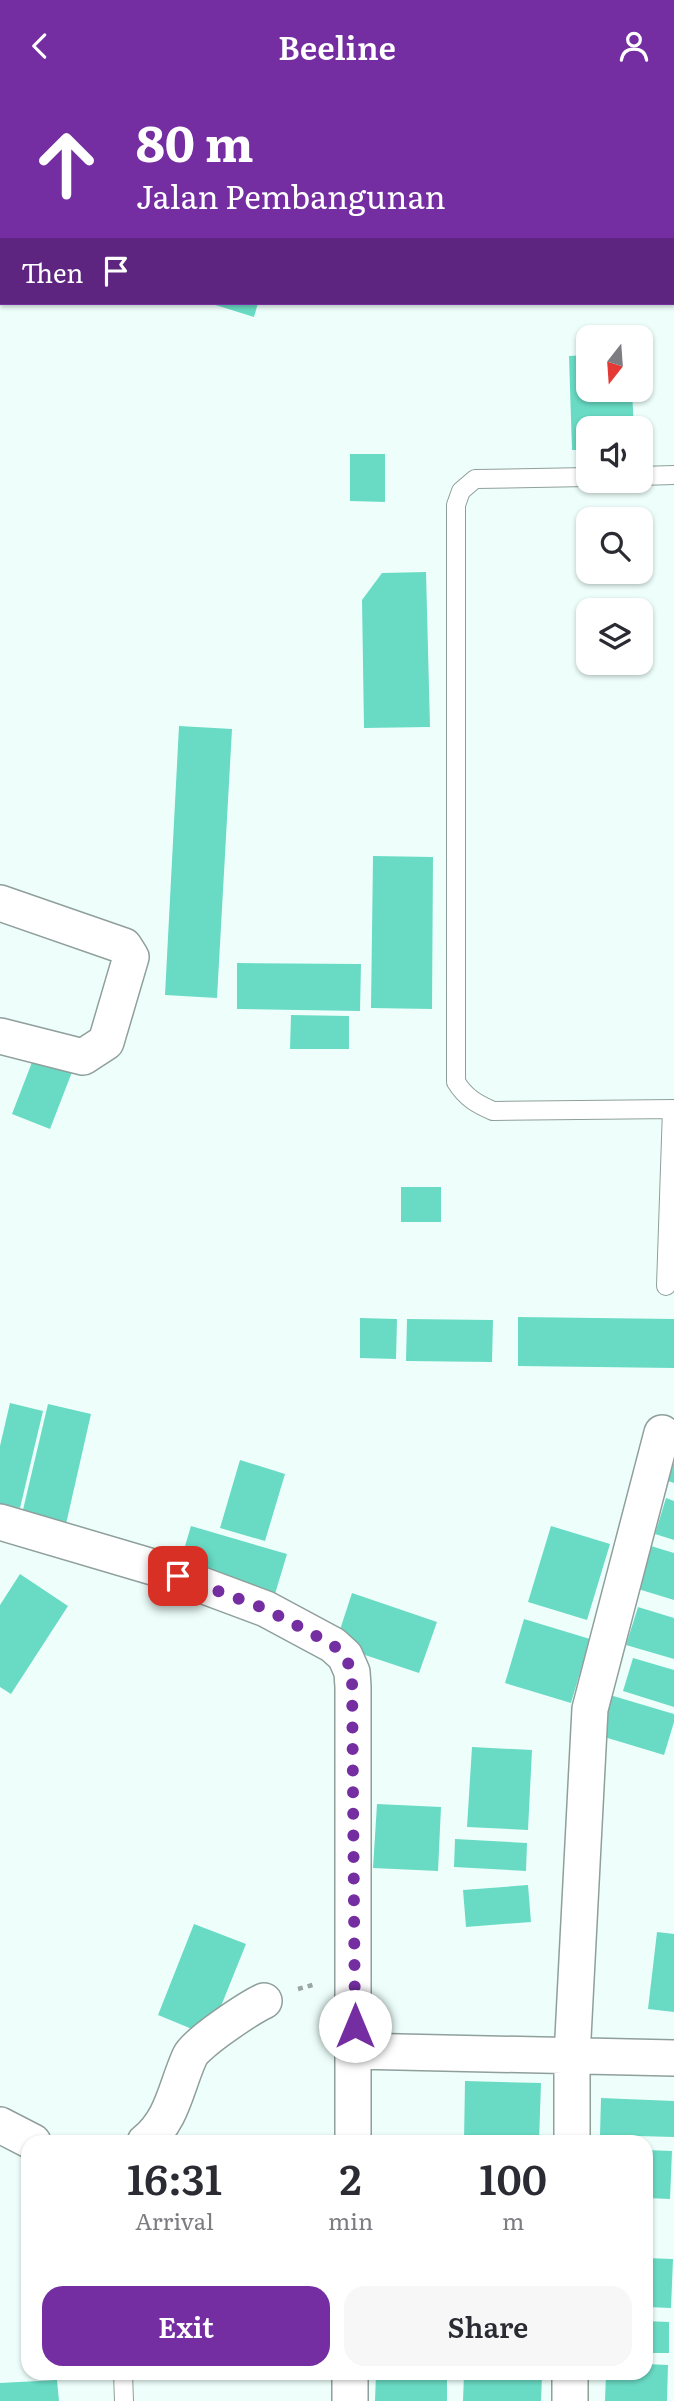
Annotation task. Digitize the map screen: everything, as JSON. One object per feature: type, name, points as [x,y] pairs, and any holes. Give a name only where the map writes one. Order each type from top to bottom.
[{"type":"street","points":[[0,903],[124,946],[131,957],[106,1042],[101,1047],[83,1057],[0,1036]]},
{"type":"street","points":[[572,2135],[572,2057],[590,1709],[662,1433]]},
{"type":"street","points":[[0,1522],[156,1568],[266,1609],[333,1645],[345,1656],[352,1672],[355,1977],[353,2135]]},
{"type":"street","points":[[154,2135],[177,2094],[191,2053],[243,2011],[264,2001]]},
{"type":"street","points":[[355,2051],[674,2057]]},
{"type":"street","points":[[0,2125],[21,2136]]},
{"type":"street","points":[[349,2401],[350,2380]]},
{"type":"street","points":[[570,2380],[570,2401]]},
{"type":"lane","points":[[653,476],[674,475]]},
{"type":"lane","points":[[576,477],[475,479],[461,491],[457,505],[456,1082],[464,1095],[493,1111],[673,1109],[666,1286]]},
{"type":"lane","points":[[123,2380],[124,2401]]},
{"type":"path","points":[[264,2001],[309,1986],[355,1977]]},
{"type":"building","points":[[215,305],[257,305],[254,317]]},
{"type":"building","points":[[569,356],[576,356],[576,403],[633,403],[633,416],[576,416],[576,450],[572,450]]},
{"type":"building","points":[[350,454],[385,454],[385,502],[350,501]]},
{"type":"building","points":[[426,572],[430,727],[364,728],[362,600],[382,573]]},
{"type":"building","points":[[179,726],[232,729],[217,998],[165,995]]},
{"type":"building","points":[[373,856],[433,857],[432,1009],[371,1008]]},
{"type":"building","points":[[237,963],[361,964],[360,1011],[237,1009]]},
{"type":"building","points":[[291,1015],[349,1016],[349,1049],[290,1049]]},
{"type":"building","points":[[34,1057],[72,1072],[50,1129],[12,1114]]},
{"type":"building","points":[[401,1187],[441,1187],[441,1222],[401,1222]]},
{"type":"building","points":[[518,1317],[674,1319],[674,1368],[518,1366]]},
{"type":"building","points":[[360,1318],[397,1319],[396,1359],[360,1358]]},
{"type":"building","points":[[407,1319],[493,1320],[492,1362],[406,1361]]},
{"type":"building","points":[[10,1403],[43,1411],[20,1508],[0,1504],[0,1446]]},
{"type":"building","points":[[48,1404],[91,1414],[66,1524],[22,1514]]},
{"type":"building","points":[[240,1460],[285,1474],[265,1541],[220,1528]]},
{"type":"building","points":[[674,1464],[674,1483],[668,1481]]},
{"type":"building","points":[[666,1498],[674,1501],[674,1540],[655,1534]]},
{"type":"building","points":[[191,1526],[287,1554],[275,1594],[179,1566]]},
{"type":"building","points":[[551,1526],[610,1544],[587,1620],[528,1602]]},
{"type":"building","points":[[651,1546],[674,1553],[674,1600],[638,1589]]},
{"type":"building","points":[[20,1574],[68,1606],[11,1694],[0,1687],[0,1605]]},
{"type":"building","points":[[352,1593],[437,1622],[419,1673],[335,1645]]},
{"type":"building","points":[[638,1607],[674,1618],[674,1659],[626,1645]]},
{"type":"building","points":[[524,1619],[590,1639],[571,1703],[505,1683]]},
{"type":"building","points":[[633,1658],[674,1670],[674,1707],[623,1691]]},
{"type":"building","points":[[603,1693],[674,1714],[664,1755],[591,1733]]},
{"type":"building","points":[[472,1747],[532,1750],[528,1830],[467,1827]]},
{"type":"building","points":[[377,1804],[441,1807],[438,1871],[373,1868]]},
{"type":"building","points":[[455,1839],[527,1843],[526,1871],[454,1867]]},
{"type":"building","points":[[528,1885],[531,1922],[466,1927],[463,1890]]},
{"type":"building","points":[[194,1924],[246,1944],[209,2036],[158,2015]]},
{"type":"building","points":[[657,1932],[674,1934],[674,2012],[648,2009]]},
{"type":"building","points":[[465,2081],[541,2083],[539,2135],[464,2135]]},
{"type":"building","points":[[601,2098],[674,2101],[674,2137],[600,2135]]},
{"type":"building","points":[[653,2150],[672,2151],[670,2199],[653,2198]]},
{"type":"building","points":[[653,2258],[673,2259],[671,2308],[653,2307]]},
{"type":"building","points":[[653,2321],[669,2322],[669,2353],[653,2353]]},
{"type":"building","points":[[653,2364],[668,2365],[667,2401],[605,2401],[606,2380],[653,2380]]},
{"type":"building","points":[[57,2380],[59,2401],[0,2401],[0,2383]]},
{"type":"building","points":[[376,2380],[447,2380],[447,2401],[375,2401]]},
{"type":"building","points":[[464,2380],[542,2380],[541,2401],[463,2401]]},
{"type":"route","points":[[178,1576],[266,1609],[333,1645],[345,1656],[352,1672],[355,2026]]}]
